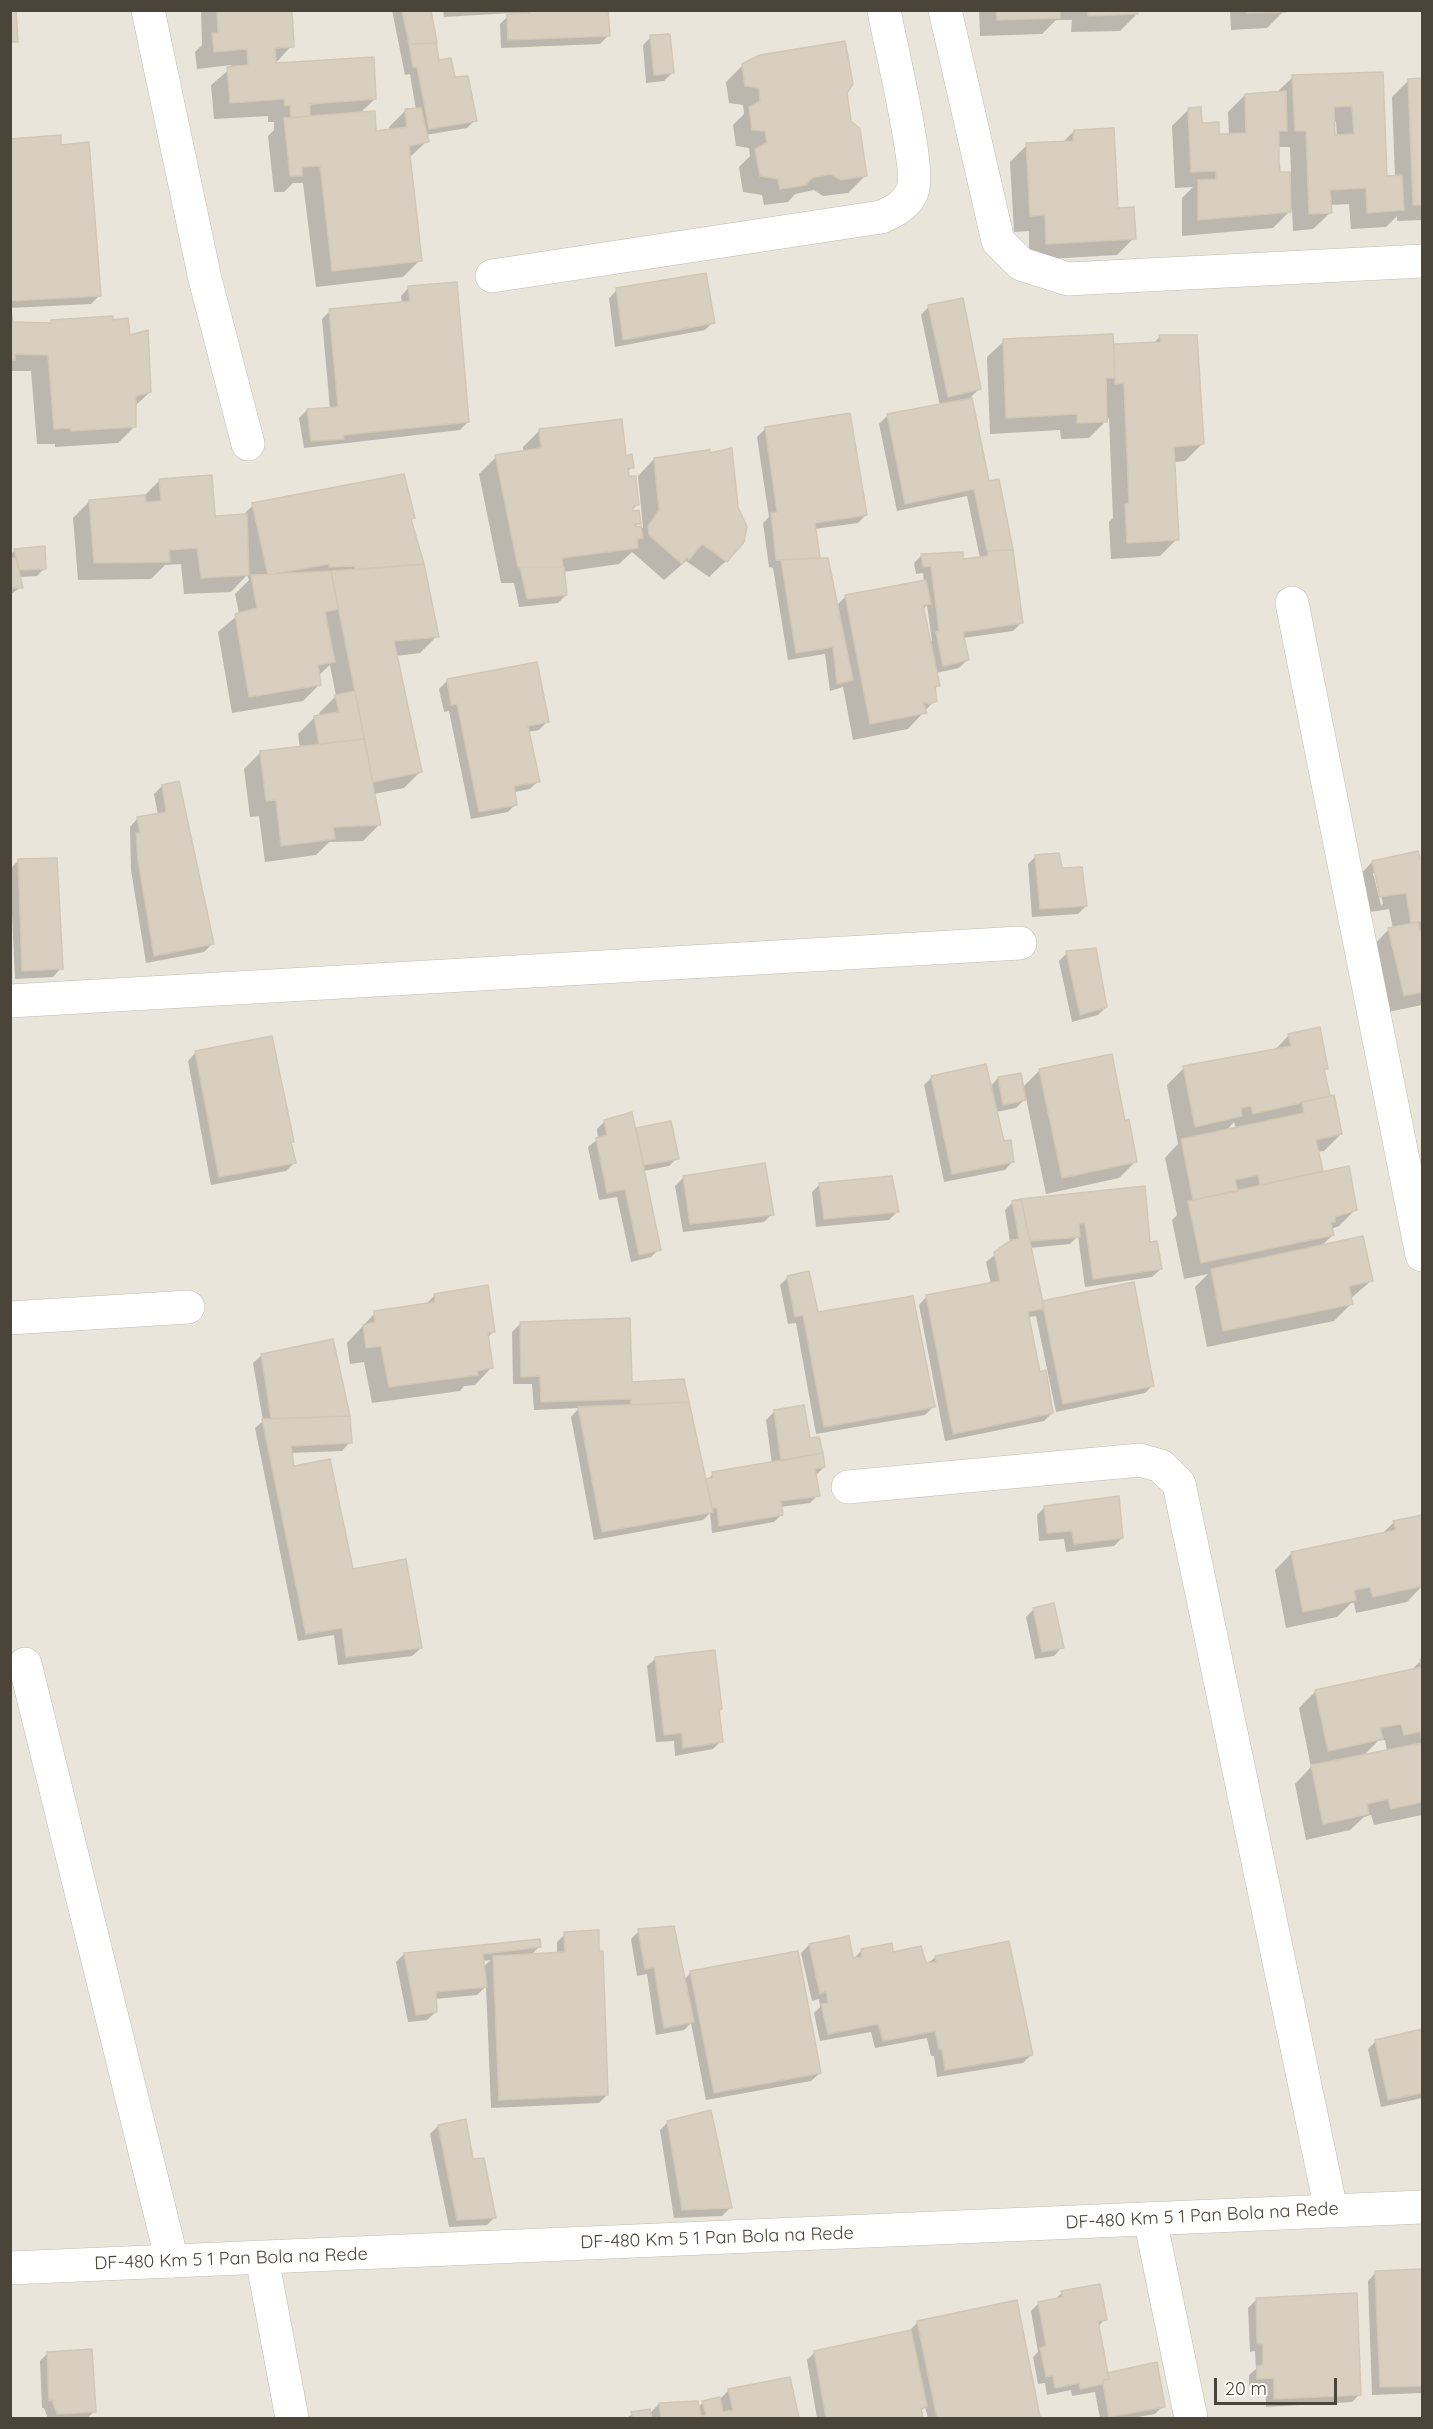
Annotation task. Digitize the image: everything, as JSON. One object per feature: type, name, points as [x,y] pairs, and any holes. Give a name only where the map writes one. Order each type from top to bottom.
[{"type":"street","points":[[148,10],[205,279],[248,444]]},
{"type":"street","points":[[492,276],[881,217],[900,209],[913,189],[912,156],[884,10]]},
{"type":"street","points":[[945,10],[998,241],[1021,264],[1068,279],[1422,261]]},
{"type":"street","points":[[1292,603],[1422,1255]]},
{"type":"street","points":[[10,1001],[1020,944]]},
{"type":"street","points":[[10,1318],[188,1307]]},
{"type":"street","points":[[848,1486],[1140,1460],[1161,1466],[1179,1484],[1331,2210]]},
{"type":"street","points":[[25,1664],[172,2261]]},
{"type":"street","name":"DF-480 Km 5 1 Pan Bola na Rede","points":[[10,2268],[1422,2207]]},
{"type":"street","points":[[1150,2219],[1191,2418]]},
{"type":"street","points":[[262,2258],[292,2418]]},
{"type":"shaded area","points":[[11,11],[1422,11],[1422,2418],[11,2418]]},
{"type":"building","points":[[10,10],[16,10],[18,42],[10,42]]},
{"type":"building","points":[[217,10],[292,10],[294,47],[275,48],[276,63],[374,57],[376,99],[310,104],[310,116],[291,118],[290,105],[285,106],[284,99],[230,103],[227,67],[248,65],[247,49],[214,52],[212,33],[218,33]]},
{"type":"building","points":[[402,10],[431,10],[437,43],[409,44]]},
{"type":"building","points":[[530,10],[608,10],[610,36],[508,40],[507,14],[530,13]]},
{"type":"building","points":[[996,10],[1060,10],[1060,18],[997,20]]},
{"type":"building","points":[[1088,10],[1138,10],[1138,14],[1088,16]]},
{"type":"building","points":[[1247,10],[1286,10],[1286,12],[1247,13]]},
{"type":"building","points":[[670,34],[674,73],[654,75],[650,35]]},
{"type":"building","points":[[845,41],[853,84],[847,93],[851,121],[860,129],[867,176],[840,180],[831,174],[812,178],[806,185],[780,189],[778,179],[760,176],[755,149],[767,143],[765,131],[752,130],[749,107],[760,101],[759,88],[745,86],[742,64],[760,55]]},
{"type":"building","points":[[436,43],[439,60],[451,58],[455,77],[468,76],[477,121],[429,129],[417,67],[413,67],[409,44]]},
{"type":"building","points":[[1383,72],[1387,176],[1402,175],[1404,210],[1367,213],[1366,188],[1330,190],[1332,213],[1309,214],[1306,131],[1295,131],[1292,75]],"holes":[[[1352,106],[1354,134],[1335,135],[1334,107]]]},
{"type":"building","points":[[1422,78],[1422,205],[1413,205],[1408,79]]},
{"type":"building","points":[[1286,91],[1287,131],[1279,131],[1279,162],[1280,172],[1290,172],[1291,212],[1198,220],[1198,180],[1216,179],[1216,171],[1191,172],[1188,108],[1201,107],[1202,123],[1219,122],[1219,134],[1246,133],[1245,94]]},
{"type":"building","points":[[421,108],[429,142],[409,146],[422,261],[332,271],[320,166],[302,167],[302,176],[290,176],[284,118],[375,111],[376,131],[407,127],[405,109]]},
{"type":"building","points":[[1114,128],[1118,208],[1134,207],[1136,239],[1046,244],[1045,215],[1030,216],[1026,143],[1073,141],[1074,130]]},
{"type":"building","points":[[61,135],[61,145],[89,142],[101,296],[10,301],[10,139]]},
{"type":"building","points":[[706,273],[715,323],[623,340],[616,288]]},
{"type":"building","points":[[457,282],[469,422],[343,435],[344,439],[311,441],[307,409],[338,407],[329,309],[410,301],[408,286]]},
{"type":"building","points":[[963,298],[981,389],[948,397],[928,305]]},
{"type":"building","points":[[10,304],[13,322],[51,323],[51,320],[113,316],[113,320],[128,318],[130,335],[148,330],[151,392],[136,396],[136,427],[71,431],[71,428],[54,429],[48,355],[15,354],[15,360],[10,360]]},
{"type":"building","points":[[1113,334],[1115,378],[1106,378],[1107,422],[1077,423],[1077,414],[1006,418],[1003,339]]},
{"type":"building","points":[[1159,335],[1197,335],[1204,444],[1174,447],[1179,540],[1127,543],[1125,504],[1129,503],[1124,383],[1115,384],[1114,344],[1161,342]]},
{"type":"building","points":[[972,398],[989,481],[999,479],[1013,550],[987,551],[974,489],[905,504],[887,414]]},
{"type":"building","points":[[850,413],[867,515],[815,523],[820,558],[776,560],[771,513],[777,512],[765,427]]},
{"type":"building","points":[[622,419],[626,456],[632,454],[634,468],[628,468],[629,476],[636,476],[639,505],[633,506],[633,511],[639,510],[641,524],[635,524],[635,527],[641,526],[643,538],[637,539],[638,548],[562,558],[563,567],[518,567],[495,455],[541,448],[539,429]]},
{"type":"building","points":[[732,448],[738,507],[747,527],[744,542],[727,562],[702,544],[689,560],[687,557],[682,564],[649,535],[648,526],[659,510],[654,458],[710,449],[710,453]]},
{"type":"building","points":[[404,474],[415,518],[411,519],[424,564],[355,570],[355,566],[329,567],[329,564],[268,575],[252,503]]},
{"type":"building","points":[[212,475],[215,516],[247,514],[249,575],[201,578],[197,548],[169,550],[170,562],[94,563],[89,500],[145,495],[146,502],[161,501],[159,479]]},
{"type":"building","points":[[45,546],[46,569],[19,570],[14,549]]},
{"type":"building","points":[[1013,550],[1023,623],[963,632],[969,660],[943,666],[936,632],[939,631],[931,566],[923,567],[921,554],[963,552],[963,559],[988,556],[988,551]]},
{"type":"building","points":[[10,558],[16,558],[23,588],[10,588]]},
{"type":"building","points":[[828,558],[853,680],[837,684],[833,647],[796,653],[781,560]]},
{"type":"building","points":[[424,564],[439,637],[394,641],[422,772],[373,782],[331,571]]},
{"type":"building","points":[[520,567],[564,567],[567,595],[527,599]]},
{"type":"building","points":[[331,571],[338,609],[325,612],[335,662],[318,665],[321,685],[249,697],[235,614],[257,608],[251,575]]},
{"type":"building","points":[[926,580],[931,604],[923,605],[940,686],[935,687],[937,701],[929,704],[923,702],[927,713],[870,724],[845,595]]},
{"type":"building","points":[[537,662],[549,722],[528,726],[540,782],[514,786],[517,805],[479,812],[457,704],[451,705],[447,679]]},
{"type":"building","points":[[355,691],[364,739],[319,744],[314,716],[339,712],[335,695]]},
{"type":"building","points":[[364,739],[381,825],[333,827],[335,839],[281,846],[276,800],[266,801],[260,751]]},
{"type":"building","points":[[179,781],[214,944],[154,956],[138,861],[136,833],[140,833],[137,817],[166,812],[162,785]]},
{"type":"building","points":[[1418,851],[1422,858],[1422,921],[1411,923],[1406,893],[1380,897],[1372,861]]},
{"type":"building","points":[[1059,853],[1062,868],[1082,867],[1087,906],[1040,909],[1035,855]]},
{"type":"building","points":[[57,858],[63,969],[22,971],[18,859]]},
{"type":"building","points":[[1418,922],[1420,932],[1422,931],[1422,992],[1404,996],[1388,928]]},
{"type":"building","points":[[1096,948],[1107,1007],[1080,1015],[1066,951]]},
{"type":"building","points":[[1320,1027],[1328,1069],[1324,1069],[1330,1096],[1253,1114],[1251,1106],[1241,1108],[1242,1116],[1195,1127],[1183,1066],[1291,1046],[1288,1034]]},
{"type":"building","points":[[272,1036],[294,1142],[291,1142],[296,1163],[219,1177],[195,1051]]},
{"type":"building","points":[[1112,1054],[1125,1121],[1129,1119],[1137,1162],[1062,1178],[1039,1069]]},
{"type":"building","points":[[986,1064],[1004,1141],[1011,1140],[1014,1162],[952,1174],[931,1076]]},
{"type":"building","points":[[1021,1073],[1026,1100],[1003,1105],[998,1077]]},
{"type":"building","points":[[1334,1095],[1342,1134],[1316,1140],[1323,1171],[1260,1185],[1258,1175],[1235,1180],[1238,1191],[1193,1200],[1181,1139],[1304,1113],[1302,1102]]},
{"type":"building","points":[[632,1112],[661,1250],[639,1255],[625,1189],[607,1193],[596,1138],[607,1135],[604,1120]]},
{"type":"building","points":[[671,1121],[679,1159],[644,1165],[636,1128]]},
{"type":"building","points":[[765,1163],[774,1215],[690,1224],[683,1176]]},
{"type":"building","points":[[1349,1166],[1357,1210],[1335,1217],[1335,1222],[1331,1223],[1334,1235],[1201,1263],[1188,1201]]},
{"type":"building","points":[[892,1176],[899,1212],[824,1219],[819,1183]]},
{"type":"building","points":[[1145,1186],[1150,1242],[1157,1241],[1162,1269],[1093,1279],[1085,1223],[1079,1224],[1080,1237],[1030,1241],[1021,1199]]},
{"type":"building","points":[[1021,1199],[1044,1308],[1028,1312],[1040,1372],[1046,1370],[1053,1413],[953,1434],[926,1295],[1000,1281],[994,1252],[1011,1240],[1019,1239],[1012,1201]]},
{"type":"building","points":[[1363,1236],[1373,1281],[1349,1286],[1353,1304],[1223,1331],[1211,1269]]},
{"type":"building","points":[[809,1271],[818,1312],[913,1296],[935,1407],[824,1427],[803,1315],[795,1317],[787,1276]]},
{"type":"building","points":[[1134,1282],[1154,1386],[1063,1404],[1042,1301]]},
{"type":"building","points":[[488,1285],[495,1332],[488,1333],[493,1368],[477,1371],[478,1375],[389,1387],[381,1346],[366,1348],[363,1325],[375,1322],[374,1311],[435,1302],[434,1294]]},
{"type":"building","points":[[630,1318],[632,1382],[684,1379],[689,1402],[631,1405],[631,1399],[541,1402],[540,1376],[521,1377],[520,1322]]},
{"type":"building","points":[[333,1339],[350,1416],[271,1419],[261,1354]]},
{"type":"building","points":[[689,1402],[713,1512],[602,1532],[578,1407]]},
{"type":"building","points":[[804,1405],[810,1438],[819,1437],[823,1453],[781,1461],[774,1410]]},
{"type":"building","points":[[350,1416],[352,1443],[291,1446],[294,1466],[330,1459],[353,1569],[406,1559],[422,1648],[346,1657],[342,1628],[306,1634],[262,1419]]},
{"type":"building","points":[[823,1453],[825,1467],[815,1469],[820,1496],[781,1501],[783,1515],[719,1526],[717,1508],[712,1508],[706,1479],[713,1478],[712,1472]]},
{"type":"building","points":[[1119,1496],[1123,1538],[1074,1544],[1072,1531],[1047,1533],[1044,1506]]},
{"type":"building","points":[[1422,1515],[1422,1586],[1373,1597],[1370,1587],[1354,1590],[1356,1600],[1303,1612],[1291,1552],[1396,1530],[1393,1521]]},
{"type":"building","points":[[1054,1603],[1064,1648],[1042,1652],[1033,1608]]},
{"type":"building","points":[[715,1650],[722,1709],[719,1710],[723,1742],[683,1748],[682,1733],[664,1735],[655,1657]]},
{"type":"building","points":[[1422,1667],[1422,1731],[1404,1735],[1401,1724],[1380,1728],[1383,1739],[1328,1751],[1315,1690]]},
{"type":"building","points":[[1422,1743],[1422,1802],[1391,1809],[1388,1799],[1367,1804],[1369,1814],[1323,1824],[1311,1765]]},
{"type":"building","points":[[674,1926],[694,2022],[664,2028],[654,1967],[645,1969],[638,1929]]},
{"type":"building","points":[[599,1930],[599,1951],[603,1951],[608,2095],[499,2100],[493,1956],[565,1952],[564,1932]]},
{"type":"building","points":[[849,1936],[853,1958],[862,1957],[861,1949],[892,1943],[893,1952],[921,1946],[926,1963],[936,1962],[935,1956],[1009,1941],[1033,2055],[945,2070],[942,2049],[939,2049],[935,2031],[883,2041],[878,2024],[828,2034],[821,2004],[828,2003],[826,1991],[820,1994],[809,1944]]},
{"type":"building","points":[[540,1939],[541,1947],[483,1954],[487,1987],[436,1992],[437,2012],[416,2015],[404,1953]]},
{"type":"building","points":[[798,1951],[821,2073],[714,2093],[690,1971]]},
{"type":"building","points":[[1422,2029],[1422,2093],[1388,2100],[1375,2040]]},
{"type":"building","points":[[711,2110],[732,2208],[682,2210],[667,2121]]},
{"type":"building","points":[[466,2119],[473,2159],[484,2158],[496,2218],[457,2220],[438,2125]]},
{"type":"building","points":[[1422,2269],[1422,2386],[1380,2387],[1375,2271]]},
{"type":"building","points":[[1100,2284],[1107,2320],[1098,2321],[1109,2379],[1103,2380],[1103,2384],[1080,2389],[1079,2383],[1055,2388],[1053,2375],[1046,2377],[1040,2348],[1046,2346],[1038,2302],[1063,2297],[1061,2291]]},
{"type":"building","points":[[1357,2293],[1361,2395],[1274,2399],[1274,2378],[1257,2379],[1257,2366],[1263,2365],[1263,2344],[1257,2343],[1256,2298]]},
{"type":"building","points":[[1017,2300],[1040,2417],[1044,2418],[937,2418],[917,2321]]},
{"type":"building","points":[[911,2330],[927,2406],[921,2408],[923,2418],[826,2418],[814,2351]]},
{"type":"building","points":[[92,2349],[96,2412],[57,2414],[52,2400],[49,2401],[47,2352]]},
{"type":"building","points":[[1157,2362],[1165,2407],[1109,2417],[1103,2384],[1103,2380],[1109,2379],[1107,2373]]},
{"type":"building","points":[[790,2377],[799,2418],[661,2418],[659,2403],[698,2401],[701,2416],[706,2415],[702,2401],[720,2397],[723,2412],[733,2410],[728,2389]]},
{"type":"building","points":[[650,2409],[652,2418],[633,2418],[631,2412]]}]
